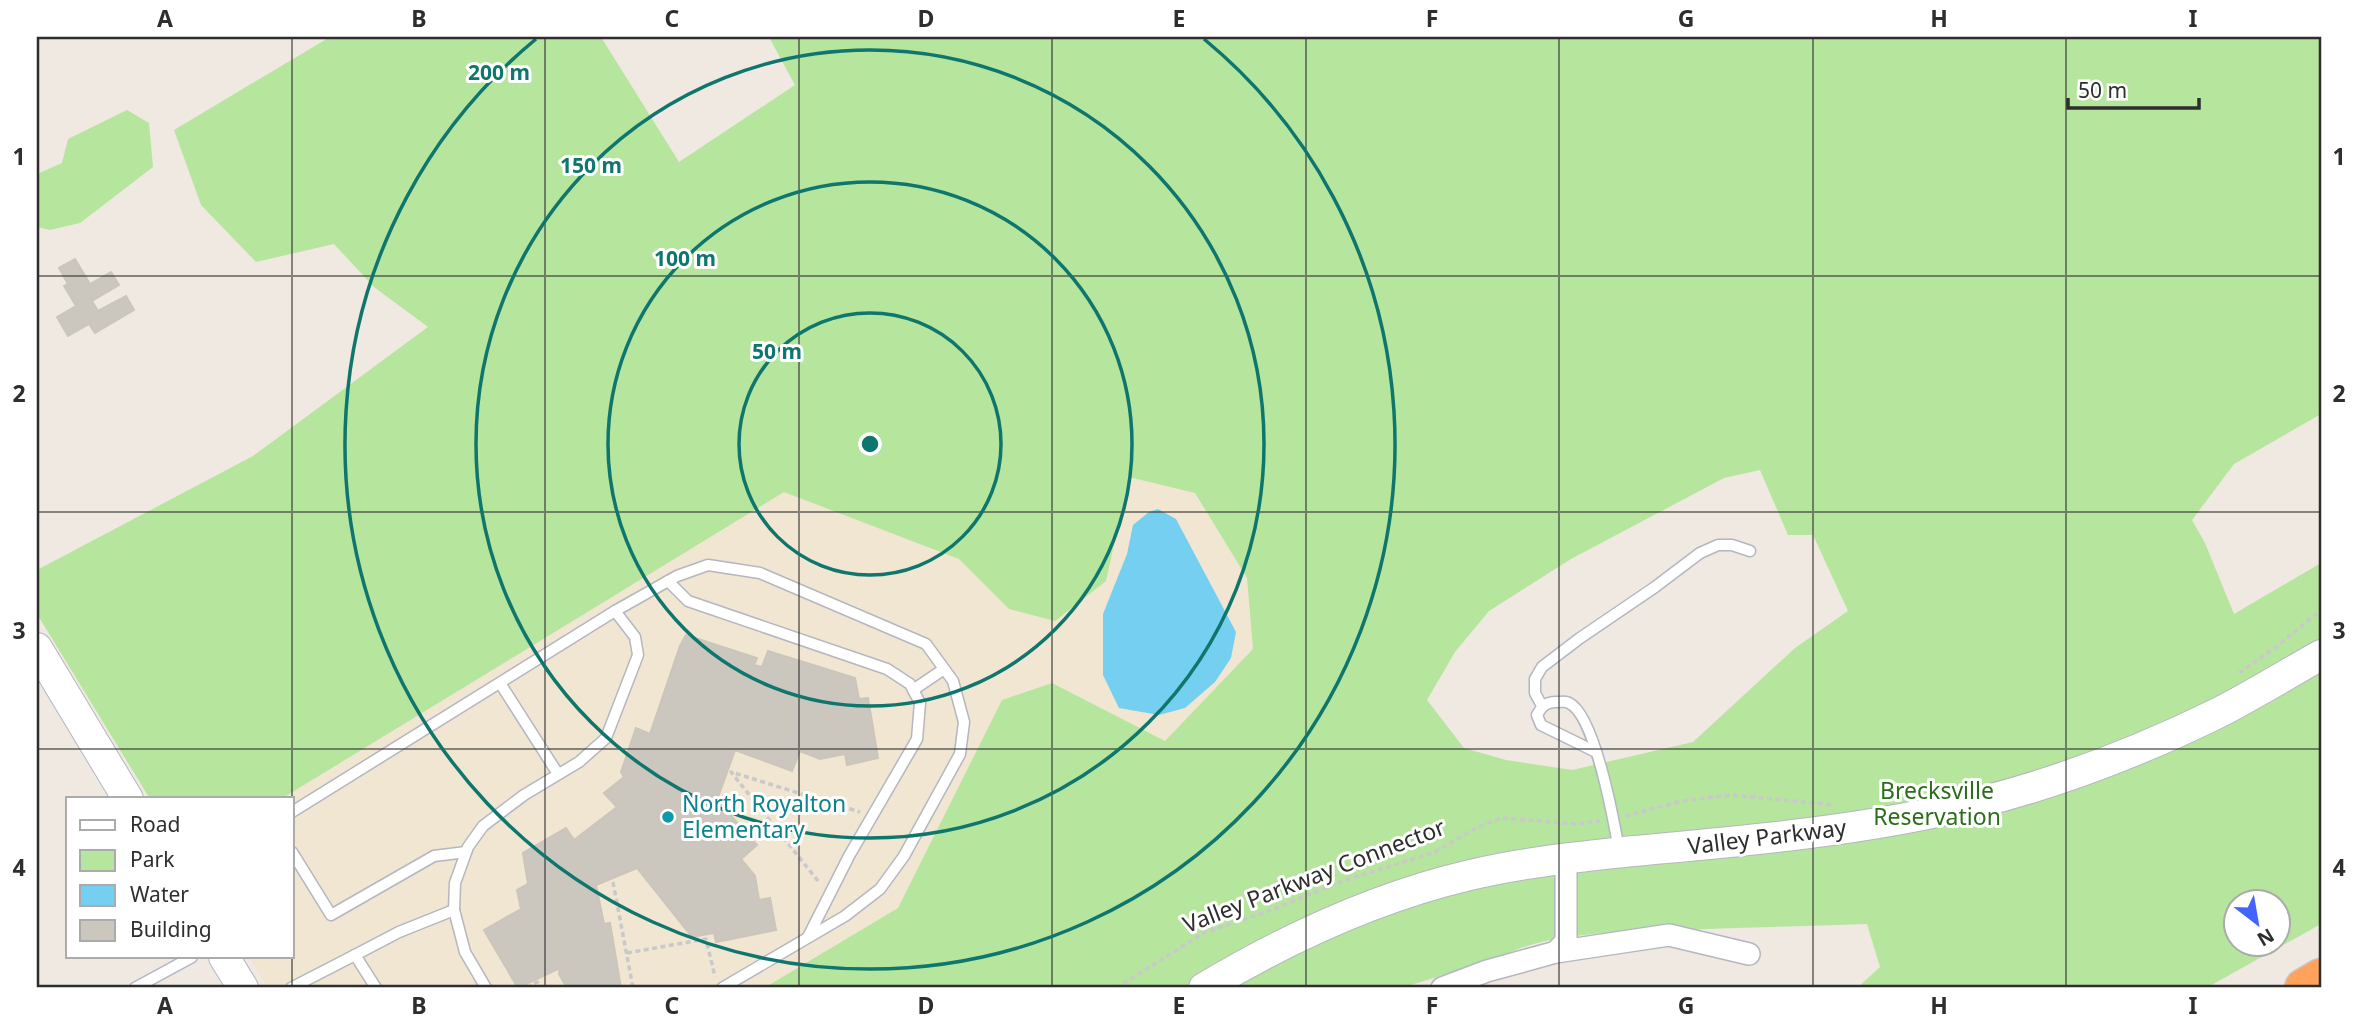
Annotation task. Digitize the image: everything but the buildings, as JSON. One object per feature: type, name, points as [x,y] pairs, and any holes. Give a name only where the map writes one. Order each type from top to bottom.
[{"type":"highway","points":[[2304,988],[2321,978]]},
{"type":"street","points":[[37,648],[127,797]]},
{"type":"street","name":"Valley Parkway","points":[[1204,988],[1331,921],[1397,895],[1470,874],[1566,859],[1828,831],[1922,815],[2018,794],[2132,752],[2220,712],[2321,655]]},
{"type":"street","points":[[1556,952],[1566,941],[1566,859]]},
{"type":"street","points":[[1442,988],[1488,971],[1556,952],[1669,935],[1749,954]]},
{"type":"street","points":[[225,958],[243,988]]},
{"type":"lane","points":[[1542,706],[1535,694],[1535,679],[1542,667],[1580,638],[1700,553],[1725,545],[1750,551]]},
{"type":"lane","points":[[294,811],[615,611],[668,581],[708,565],[760,573],[926,644],[953,681],[964,722],[960,754],[904,856],[880,889],[845,916],[722,988]]},
{"type":"lane","points":[[668,581],[688,601],[887,669],[910,684],[920,703],[918,739],[849,856],[808,937]]},
{"type":"lane","points":[[486,988],[465,952],[454,910],[455,883],[466,852],[483,826],[524,795],[579,762],[606,738],[638,655],[635,637],[615,611]]},
{"type":"lane","points":[[913,690],[944,670]]},
{"type":"lane","points":[[500,683],[558,774]]},
{"type":"lane","points":[[1596,752],[1541,725],[1537,715],[1542,706],[1553,701],[1569,703],[1578,712],[1596,752],[1606,778],[1620,853]]},
{"type":"lane","points":[[294,855],[331,915],[434,856],[466,852]]},
{"type":"lane","points":[[291,988],[400,932],[454,910]]},
{"type":"lane","points":[[355,955],[376,988]]},
{"type":"lane","points":[[135,988],[190,958]]},
{"type":"path","points":[[2234,676],[2276,647],[2321,610]]},
{"type":"path","points":[[818,881],[731,772],[860,812]]},
{"type":"path","name":"Valley Parkway Connector","points":[[1116,988],[1204,933],[1343,881],[1435,852],[1491,821],[1502,818],[1576,824],[1614,819],[1682,801],[1730,795],[1837,805]]},
{"type":"path","points":[[613,882],[633,988]]},
{"type":"path","points":[[626,953],[706,939],[715,977]]},
{"type":"path","points":[[527,988],[537,982],[541,988]]},
{"type":"shaded area","points":[[1129,477],[1194,493],[1247,578],[1253,649],[1165,741],[1052,683],[1002,700],[898,908],[764,988],[268,988],[250,958],[294,958],[294,797],[284,797],[784,491],[959,559],[1009,609],[1106,581]]},
{"type":"green space","name":"Brecksville Reservation","points":[[330,37],[601,37],[679,162],[795,85],[769,37],[2321,37],[2321,414],[2234,464],[2192,520],[2205,543],[2234,614],[2321,563],[2321,924],[2292,940],[2292,888],[2222,888],[2222,958],[2260,958],[2206,988],[1857,988],[1880,967],[1867,924],[1601,933],[1544,941],[1401,988],[764,988],[898,908],[1002,700],[1052,683],[1165,741],[1253,649],[1247,578],[1195,493],[1129,477],[1106,581],[1055,621],[1009,609],[959,559],[784,492],[284,797],[149,797],[37,614],[37,570],[253,456],[428,327],[374,287],[334,244],[256,262],[201,205],[174,130]],"holes":[[[1760,470],[1788,535],[1813,535],[1848,611],[1795,648],[1693,742],[1572,770],[1506,760],[1464,748],[1427,700],[1455,652],[1489,611],[1571,559],[1724,478]]]},
{"type":"green space","points":[[127,110],[149,123],[153,167],[80,223],[50,230],[37,227],[37,174],[62,163],[68,139]]},
{"type":"water","points":[[1158,509],[1176,519],[1236,632],[1231,658],[1215,682],[1185,708],[1159,715],[1119,708],[1103,675],[1103,614],[1127,554],[1133,525],[1149,512]]},
{"type":"place","name":"North Royalton Elementary","points":[[668,817]]}]
